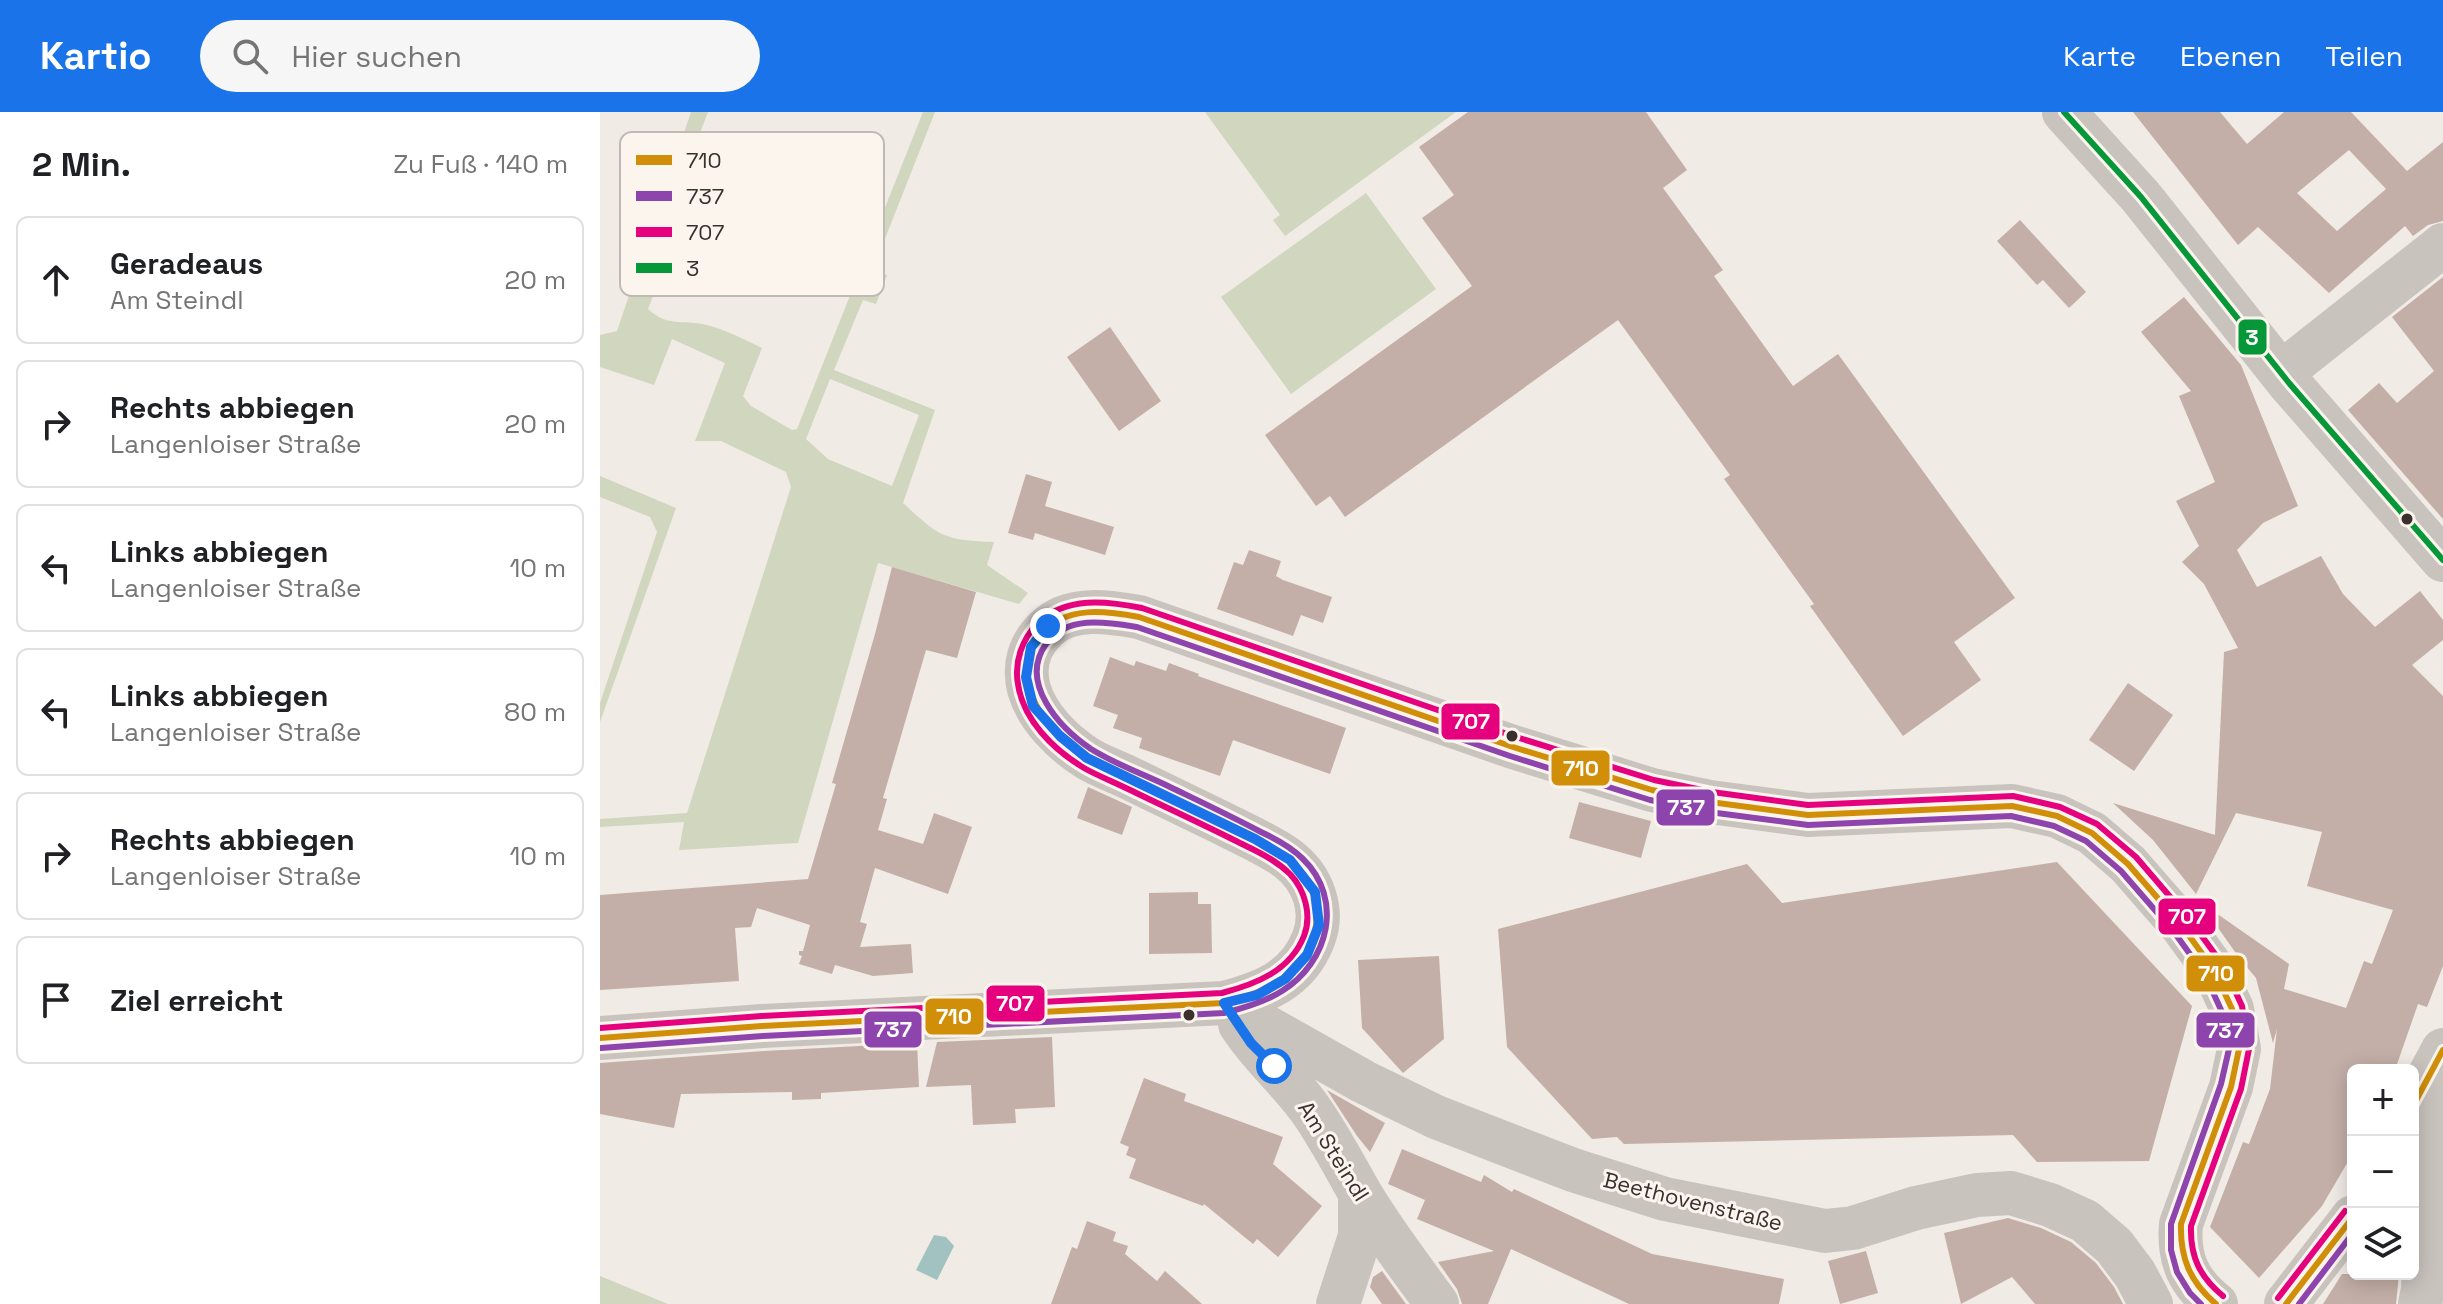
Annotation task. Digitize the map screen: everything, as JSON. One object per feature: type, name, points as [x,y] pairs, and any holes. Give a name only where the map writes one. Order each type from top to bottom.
[{"type":"street","points":[[2064,112],[2141,197],[2281,373],[2443,560]]},
{"type":"street","points":[[2281,373],[2443,245]]},
{"type":"street","points":[[600,1038],[762,1026],[1224,1003],[1257,995],[1285,979],[1307,955],[1319,925],[1315,892],[1290,860],[1255,839],[1087,758],[1033,706],[1026,677],[1031,647],[1048,626],[1071,615],[1103,611],[1139,617],[1513,747],[1652,790],[1710,802],[1808,815],[2012,806],[2057,816],[2092,833],[2128,864],[2182,926],[2214,970],[2232,1009],[2239,1049],[2231,1087],[2181,1224],[2179,1246],[2187,1271],[2202,1293],[2216,1304]]},
{"type":"street","name":"Am Steindl","points":[[1224,1003],[1251,1043],[1308,1105],[1360,1193],[1437,1304]]},
{"type":"street","name":"Beethovenstraße","points":[[1224,1003],[1364,1082],[1436,1117],[1559,1165],[1665,1199],[1825,1231],[1853,1228],[1916,1208],[1977,1195],[2011,1193],[2050,1205],[2085,1221],[2114,1246],[2135,1274],[2151,1304]]},
{"type":"street","points":[[2419,1095],[2443,1050]]},
{"type":"street","points":[[2420,1304],[2430,1128],[2443,1100]]},
{"type":"street","points":[[1338,1304],[1360,1236],[1360,1193]]},
{"type":"street","points":[[2286,1304],[2347,1225]]},
{"type":"green space","points":[[691,112],[708,112],[700,132],[684,132]]},
{"type":"green space","points":[[923,112],[935,112],[884,241],[884,210]]},
{"type":"green space","points":[[1205,112],[1456,112],[1285,236],[1273,220],[1280,215]]},
{"type":"green space","points":[[1366,193],[1436,289],[1291,394],[1221,297]]},
{"type":"green space","points":[[629,296],[653,296],[648,309],[661,318],[710,326],[762,348],[743,396],[751,406],[792,430],[797,429],[850,296],[879,296],[876,304],[863,300],[834,370],[935,410],[903,503],[943,534],[963,540],[994,542],[987,565],[1028,593],[1019,604],[878,563],[798,843],[679,850],[684,822],[600,827],[600,819],[687,813],[791,487],[786,472],[721,441],[695,441],[725,363],[672,339],[654,385],[600,367],[600,335],[617,331]],"holes":[[[830,379],[919,415],[892,486],[828,459],[806,439]]]},
{"type":"green space","points":[[600,476],[676,508],[600,722],[600,703],[657,532],[650,517],[600,497]]},
{"type":"green space","points":[[600,1276],[668,1304],[600,1304]]},
{"type":"water","points":[[934,1235],[946,1237],[954,1246],[937,1280],[916,1270]]},
{"type":"building","points":[[1468,112],[1646,112],[1687,170],[1663,188],[1723,270],[1714,276],[1793,386],[1838,354],[2015,598],[1954,642],[1981,680],[1903,736],[1810,606],[1814,604],[1724,479],[1730,475],[1618,320],[1345,517],[1330,496],[1316,506],[1265,435],[1472,286],[1422,218],[1454,195],[1419,147]]},
{"type":"building","points":[[2133,112],[2220,112],[2247,144],[2284,112],[2351,112],[2407,171],[2443,142],[2443,221],[2428,225],[2413,236],[2405,226],[2329,293],[2258,227],[2238,245]],"holes":[[[2349,150],[2386,189],[2337,231],[2297,193]]]},
{"type":"building","points":[[2020,220],[2086,292],[2069,308],[2043,280],[2037,285],[1997,241]]},
{"type":"building","points":[[2443,277],[2443,519],[2348,410],[2379,383],[2397,403],[2434,371],[2392,317]]},
{"type":"building","points":[[2184,297],[2241,365],[2298,506],[2263,523],[2237,550],[2257,587],[2321,556],[2343,594],[2375,627],[2420,591],[2443,620],[2443,640],[2412,665],[2443,696],[2443,966],[2427,1007],[2418,1004],[2397,1064],[2347,1064],[2347,1163],[2322,1206],[2259,1278],[2210,1227],[2243,1142],[2249,1144],[2270,1089],[2277,1029],[2273,1043],[2256,978],[2204,908],[2206,906],[2289,964],[2284,989],[2346,1008],[2364,961],[2372,964],[2393,910],[2307,886],[2322,832],[2236,813],[2196,894],[2153,840],[2113,803],[2215,835],[2224,652],[2238,648],[2204,584],[2182,562],[2199,546],[2176,501],[2215,482],[2179,396],[2191,391],[2141,332]]},
{"type":"building","points":[[1110,327],[1161,401],[1119,431],[1067,357]]},
{"type":"building","points":[[1026,474],[1052,482],[1045,506],[1114,527],[1105,555],[1035,533],[1033,540],[1008,533]]},
{"type":"building","points":[[1249,550],[1281,561],[1276,576],[1283,580],[1332,597],[1323,623],[1301,615],[1293,636],[1217,609],[1234,562],[1243,565]]},
{"type":"building","points":[[892,567],[976,592],[957,658],[926,650],[883,798],[887,799],[878,830],[923,844],[934,813],[972,827],[948,894],[875,868],[860,922],[867,924],[860,947],[911,944],[913,973],[873,976],[835,965],[832,974],[799,964],[802,956],[799,951],[803,951],[810,925],[757,908],[751,927],[735,928],[739,981],[600,990],[600,895],[808,879]]},
{"type":"building","points":[[1110,657],[1134,666],[1136,661],[1166,671],[1169,663],[1346,728],[1330,774],[1233,740],[1220,776],[1139,748],[1142,738],[1113,728],[1118,715],[1093,706]]},
{"type":"building","points":[[2128,683],[2173,715],[2134,771],[2089,740]]},
{"type":"building","points":[[1088,787],[1132,807],[1122,835],[1077,818]]},
{"type":"building","points":[[1579,802],[1651,821],[1641,858],[1569,838]]},
{"type":"building","points":[[2057,862],[2192,1006],[2149,1161],[2037,1162],[2013,1135],[1624,1144],[1617,1137],[1592,1139],[1507,1047],[1498,929],[1747,864],[1782,903]]},
{"type":"building","points":[[1198,892],[1198,904],[1211,904],[1212,953],[1149,954],[1149,893]]},
{"type":"building","points":[[1439,956],[1444,1039],[1403,1073],[1362,1028],[1358,960]]},
{"type":"building","points":[[1052,1037],[1055,1107],[1015,1109],[1016,1123],[973,1125],[971,1085],[926,1087],[937,1042]]},
{"type":"building","points":[[917,1043],[919,1087],[821,1093],[821,1099],[792,1100],[792,1092],[681,1094],[674,1128],[600,1114],[600,1063]]},
{"type":"building","points":[[1144,1078],[1186,1094],[1184,1101],[1283,1137],[1273,1164],[1322,1206],[1278,1257],[1257,1239],[1253,1244],[1204,1204],[1129,1178],[1136,1159],[1126,1155],[1129,1147],[1120,1143]]},
{"type":"building","points":[[1327,1090],[1385,1123],[1370,1152],[1357,1136]]},
{"type":"building","points":[[1402,1149],[1481,1182],[1484,1175],[1512,1192],[1514,1189],[1652,1254],[1784,1279],[1779,1304],[1629,1304],[1511,1249],[1488,1304],[1462,1304],[1457,1289],[1438,1262],[1494,1251],[1417,1219],[1425,1200],[1388,1184]]},
{"type":"building","points":[[2008,1218],[2041,1228],[2071,1242],[2096,1263],[2123,1304],[2035,1304],[2012,1277],[1961,1304],[1944,1233]]},
{"type":"building","points":[[1087,1221],[1116,1232],[1113,1241],[1128,1246],[1125,1254],[1157,1281],[1165,1271],[1202,1304],[1051,1304],[1072,1247],[1077,1249]]},
{"type":"building","points":[[1866,1251],[1878,1293],[1840,1304],[1828,1261]]},
{"type":"building","points":[[1382,1271],[1406,1304],[1382,1304],[1370,1287],[1373,1277]]},
{"type":"building","points":[[2342,1274],[2347,1274],[2347,1280],[2398,1280],[2396,1304],[2323,1304]]},
{"type":"transit line","name":"3","points":[[2064,112],[2141,197],[2289,383],[2443,560]]},
{"type":"transit line","name":"707","points":[[600,1028],[762,1016],[1222,993],[1259,980],[1281,967],[1298,948],[1307,920],[1303,895],[1290,874],[1255,850],[1084,768],[1051,743],[1026,710],[1018,684],[1018,659],[1038,623],[1061,608],[1087,603],[1142,608],[1516,737],[1654,780],[1712,792],[1808,805],[2013,796],[2060,807],[2097,824],[2136,857],[2190,920],[2223,965],[2242,1006],[2249,1049],[2241,1089],[2191,1226],[2192,1247],[2198,1266],[2223,1296]]},
{"type":"transit line","name":"710","points":[[600,1038],[762,1026],[1224,1003],[1264,990],[1290,973],[1310,946],[1317,914],[1315,898],[1298,868],[1257,840],[1090,760],[1060,737],[1036,705],[1029,688],[1027,670],[1031,652],[1041,634],[1051,625],[1062,618],[1087,612],[1139,617],[1513,747],[1652,790],[1710,802],[1808,815],[2012,806],[2057,816],[2092,833],[2128,864],[2182,926],[2214,970],[2232,1009],[2239,1049],[2231,1087],[2181,1224],[2182,1248],[2188,1268],[2199,1287],[2216,1304]]},
{"type":"transit line","name":"737","points":[[601,1048],[763,1036],[1224,1013],[1269,998],[1298,979],[1320,947],[1326,929],[1327,911],[1324,892],[1303,859],[1272,837],[1091,749],[1067,729],[1046,703],[1037,674],[1046,644],[1065,628],[1088,623],[1113,623],[1137,627],[1510,756],[1650,800],[1709,812],[1808,825],[2011,816],[2054,826],[2086,841],[2121,871],[2174,932],[2205,975],[2222,1012],[2229,1049],[2221,1084],[2171,1224],[2171,1250],[2177,1272],[2201,1304]]},
{"type":"transit line","name":"710","points":[[2419,1095],[2443,1050]]},
{"type":"transit line","name":"707","points":[[2278,1298],[2345,1211]]},
{"type":"transit line","name":"710","points":[[2286,1304],[2347,1225]]},
{"type":"transit line","name":"737","points":[[2299,1304],[2347,1241]]},
{"type":"route","points":[[1048,626],[1031,647],[1026,677],[1033,706],[1060,736],[1087,758],[1255,839],[1290,860],[1315,892],[1319,925],[1307,955],[1285,979],[1257,995],[1224,1003],[1251,1043],[1274,1066]]}]
